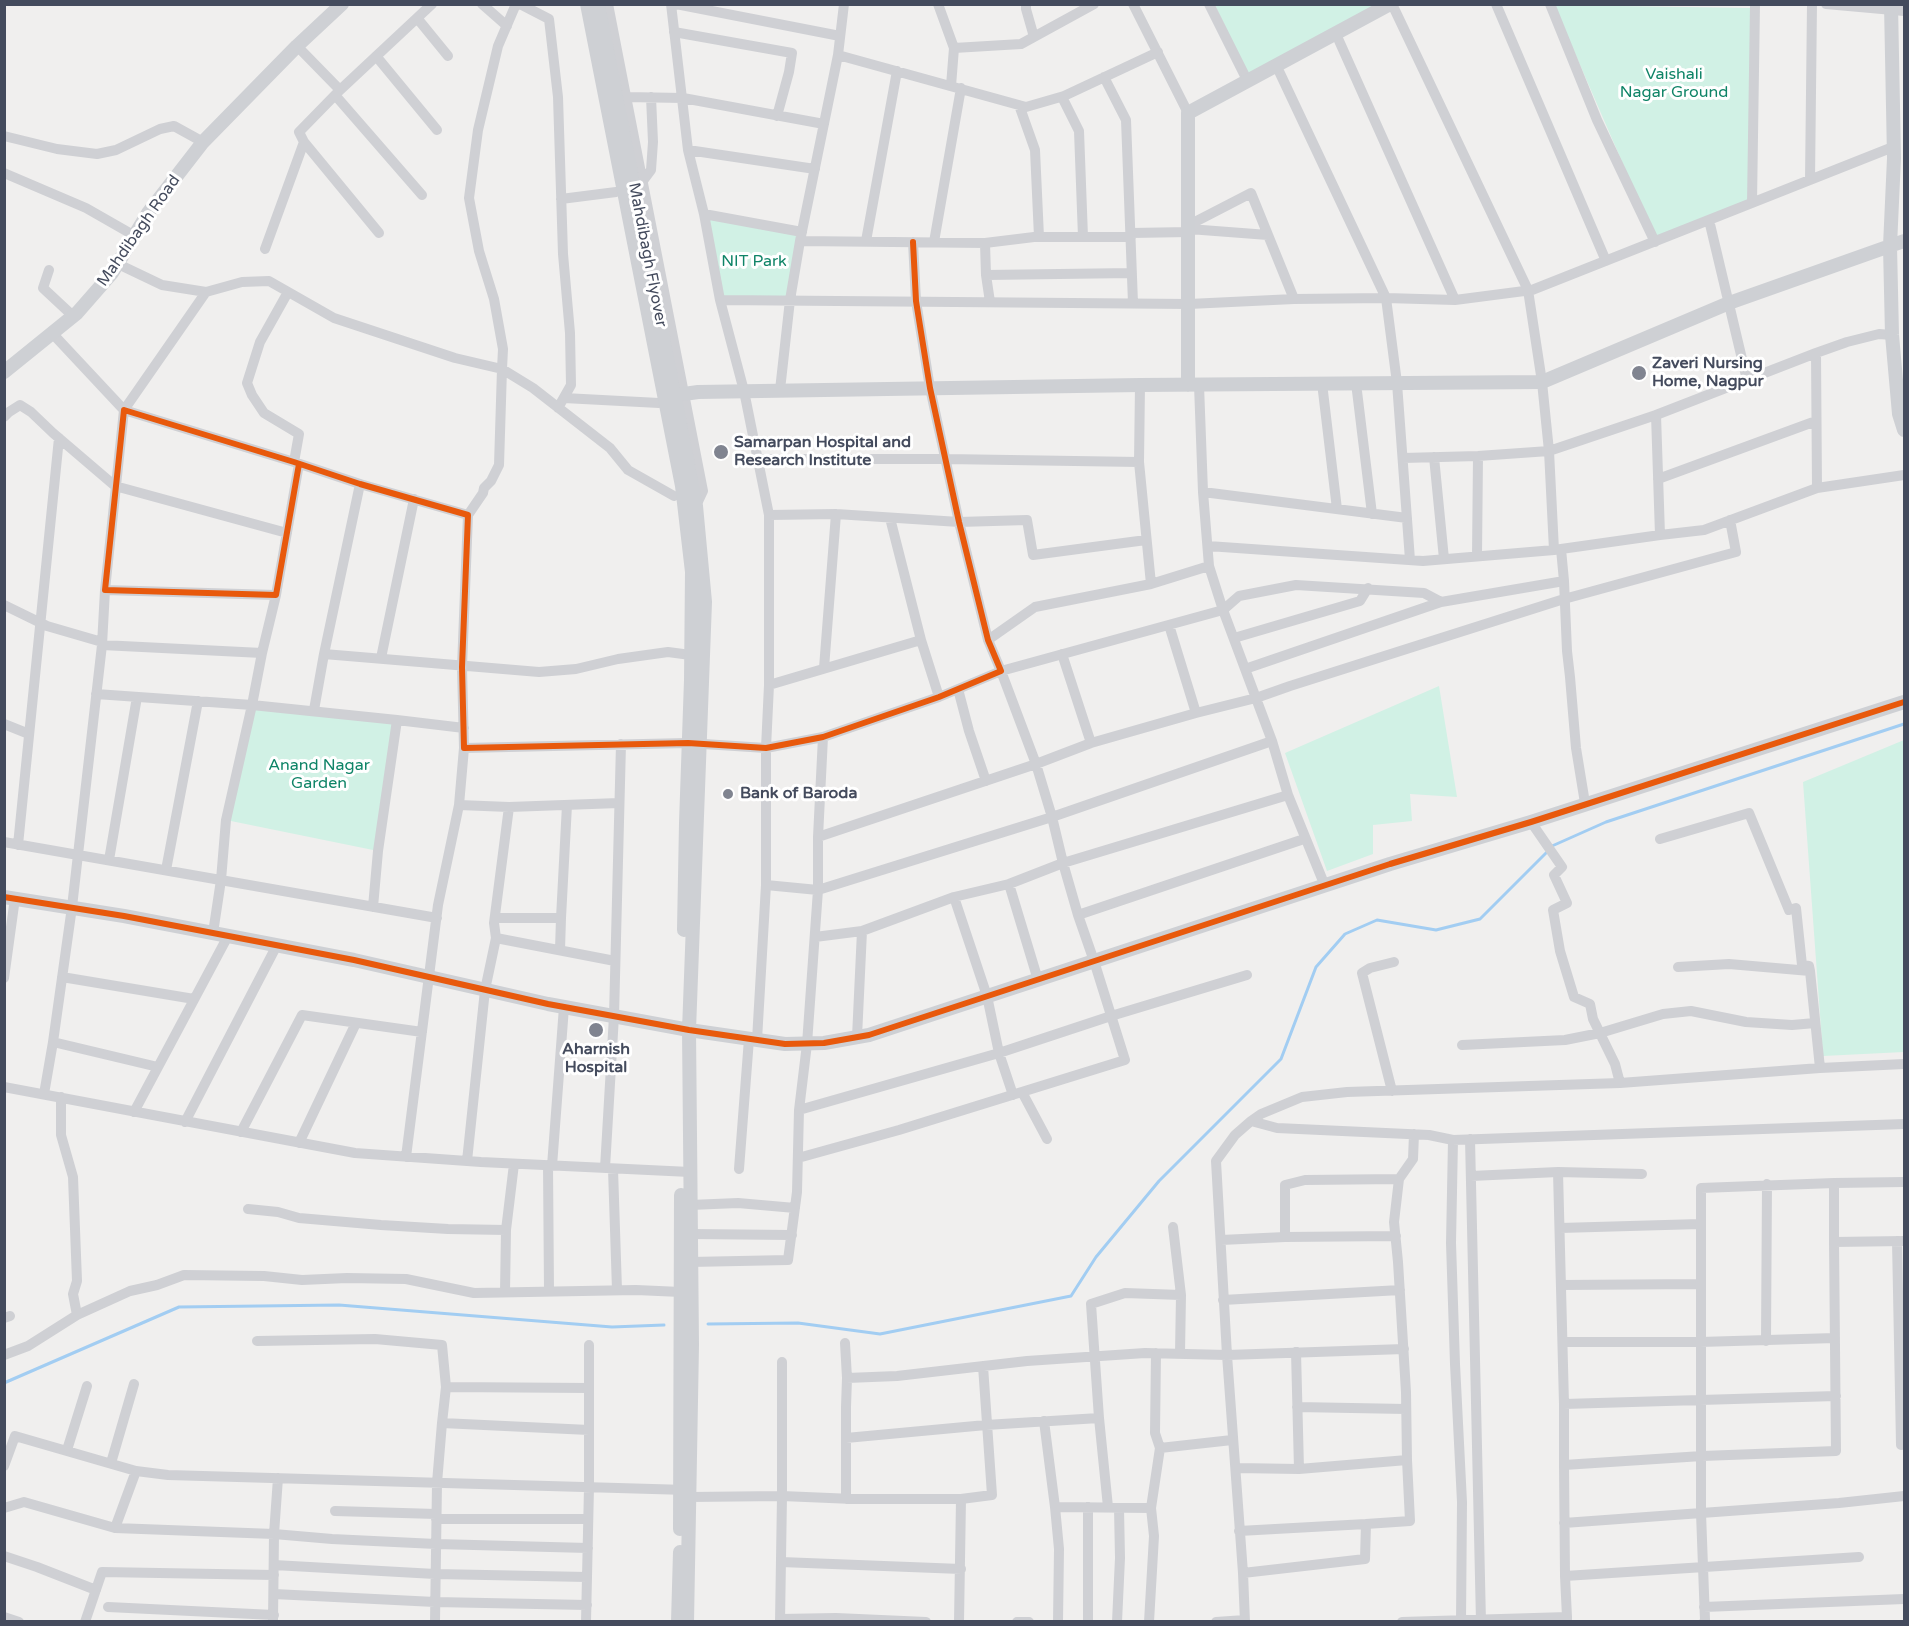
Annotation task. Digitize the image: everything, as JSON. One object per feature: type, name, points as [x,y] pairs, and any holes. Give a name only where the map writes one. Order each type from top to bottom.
[{"type":"street","name":"Mahdibagh Road","points":[[5,370],[73,316],[112,273],[148,213],[203,142],[297,46],[342,4]]},
{"type":"street","points":[[379,233],[304,142],[299,132],[432,4]]},
{"type":"street","points":[[482,4],[507,26]]},
{"type":"street","points":[[406,1156],[436,918],[459,806],[464,748],[462,667],[468,514],[499,465],[503,349],[494,299],[479,251],[469,198],[472,162],[498,46],[518,4],[549,19],[558,97],[561,199],[571,364],[571,385],[561,403]]},
{"type":"street","points":[[578,4],[659,403],[685,494],[705,602],[697,656],[685,1029],[686,1172],[680,1232],[681,1292],[687,1328]]},
{"type":"street","name":"Mahdibagh Flyover","points":[[587,4],[685,494]]},
{"type":"street","name":"Mahdibagh Flyover","points":[[598,4],[685,494]]},
{"type":"street","points":[[118,264],[162,285],[206,292],[242,282],[268,281],[334,318],[455,358],[502,369],[561,403],[610,448],[628,470],[685,494],[703,491],[608,4]]},
{"type":"street","points":[[671,4],[688,150],[704,214],[720,300],[744,391],[769,515],[766,885],[739,1169]]},
{"type":"street","points":[[676,4],[840,36]]},
{"type":"street","points":[[780,390],[790,300],[838,55],[844,4]]},
{"type":"street","points":[[934,242],[956,87],[954,48],[938,4]]},
{"type":"street","points":[[1026,4],[1034,37]]},
{"type":"street","points":[[954,48],[1021,44],[1094,4]]},
{"type":"street","points":[[1133,4],[1188,113],[1189,304],[1209,566],[1272,741],[1288,795],[1325,886]]},
{"type":"street","points":[[1209,4],[1248,82]]},
{"type":"street","points":[[1496,4],[1606,261]]},
{"type":"street","points":[[1550,4],[1597,120],[1655,242]]},
{"type":"street","points":[[1752,202],[1755,4]]},
{"type":"street","points":[[1810,180],[1812,4]]},
{"type":"street","points":[[1826,4],[1895,9],[1897,153],[1890,246],[1892,336],[1899,414],[1905,430]]},
{"type":"street","points":[[1188,113],[1391,5],[1528,290],[1550,451],[1557,550],[1564,581],[1567,651],[1576,748],[1585,803]]},
{"type":"street","points":[[417,18],[448,56]]},
{"type":"street","points":[[674,32],[792,53],[777,116]]},
{"type":"street","points":[[1336,34],[1455,300]]},
{"type":"street","points":[[297,46],[422,195]]},
{"type":"street","points":[[838,55],[1026,107],[1062,97],[1158,52]]},
{"type":"street","points":[[376,56],[437,130]]},
{"type":"street","points":[[1277,67],[1386,298],[1397,383],[1410,560]]},
{"type":"street","points":[[866,242],[897,71]]},
{"type":"street","points":[[1104,77],[1126,120],[1133,303]]},
{"type":"street","points":[[626,97],[683,98],[824,124]]},
{"type":"street","points":[[642,182],[651,170],[653,142],[651,97]]},
{"type":"street","points":[[1062,97],[1079,131],[1083,237]]},
{"type":"street","points":[[1019,105],[1035,150],[1039,237]]},
{"type":"street","points":[[4,136],[57,149],[97,154],[116,150],[151,132],[174,126],[203,142]]},
{"type":"street","points":[[265,249],[304,142]]},
{"type":"street","points":[[688,150],[814,169]]},
{"type":"street","points":[[720,300],[1189,304],[1294,299],[1455,300],[1532,290],[1810,180],[1897,153]]},
{"type":"street","points":[[4,173],[86,208],[135,236]]},
{"type":"street","points":[[561,199],[616,192]]},
{"type":"street","points":[[1189,228],[1251,193],[1294,299]]},
{"type":"street","points":[[704,214],[801,236],[866,242],[986,243],[1039,237],[1131,235],[1189,228],[1268,235]]},
{"type":"street","points":[[1709,220],[1746,380]]},
{"type":"street","points":[[684,394],[780,390],[1542,382],[1729,303],[1905,241]]},
{"type":"street","points":[[798,1158],[899,1130],[1125,1060],[1078,915],[1036,764],[1002,671],[988,640],[930,388],[916,301],[913,242]]},
{"type":"street","points":[[986,243],[986,275],[990,302]]},
{"type":"street","points":[[49,270],[43,288],[73,316]]},
{"type":"street","points":[[986,275],[1132,273]]},
{"type":"street","points":[[44,1094],[72,907],[102,644],[105,590],[124,410],[206,292]]},
{"type":"street","points":[[213,933],[221,880],[226,820],[276,596],[287,533],[299,434],[264,413],[247,383],[260,342],[288,292]]},
{"type":"street","points":[[52,333],[124,410],[468,514]]},
{"type":"street","points":[[1403,458],[1550,451],[1656,415],[1847,342],[1879,334],[1892,336]]},
{"type":"street","points":[[1816,353],[1816,488]]},
{"type":"street","points":[[1322,383],[1337,509]]},
{"type":"street","points":[[1356,383],[1372,514]]},
{"type":"street","points":[[1140,385],[1139,462],[1150,584]]},
{"type":"street","points":[[561,403],[659,403]]},
{"type":"street","points":[[4,417],[20,405],[31,412],[115,486],[287,533]]},
{"type":"street","points":[[1656,415],[1660,535]]},
{"type":"street","points":[[1658,479],[1816,421]]},
{"type":"street","points":[[18,845],[59,438]]},
{"type":"street","points":[[1477,556],[1478,456]]},
{"type":"street","points":[[1434,457],[1444,559]]},
{"type":"street","points":[[758,459],[1139,462]]},
{"type":"street","points":[[1208,546],[1410,560],[1557,550],[1704,530],[1816,488],[1905,475]]},
{"type":"street","points":[[314,710],[360,483]]},
{"type":"street","points":[[1203,492],[1407,518]]},
{"type":"street","points":[[381,658],[414,499]]},
{"type":"street","points":[[769,515],[836,514],[959,522],[1027,520],[1033,555],[1146,540]]},
{"type":"street","points":[[824,669],[836,514]]},
{"type":"street","points":[[890,518],[921,640],[939,697]]},
{"type":"street","points":[[818,837],[1036,764],[1091,743],[1256,698],[1564,599],[1736,552],[1730,520]]},
{"type":"street","points":[[988,640],[1035,607],[1150,584],[1209,566]]},
{"type":"street","points":[[1245,669],[1441,602],[1564,581]]},
{"type":"street","points":[[464,748],[694,744],[766,748],[823,737],[939,697],[1002,671],[1223,610],[1239,596],[1296,585],[1424,593],[1441,602]]},
{"type":"street","points":[[1234,638],[1360,601],[1368,588]]},
{"type":"street","points":[[105,590],[276,596]]},
{"type":"street","points":[[4,605],[40,622],[102,644],[262,652]]},
{"type":"street","points":[[1169,625],[1196,713]]},
{"type":"street","points":[[769,685],[921,640]]},
{"type":"street","points":[[324,654],[539,672],[576,669],[618,659],[668,652],[697,656]]},
{"type":"street","points":[[1062,654],[1091,743]]},
{"type":"street","points":[[958,689],[986,781]]},
{"type":"street","points":[[96,694],[314,710],[464,728]]},
{"type":"street","points":[[109,860],[137,697]]},
{"type":"street","points":[[166,870],[198,701]]},
{"type":"street","points":[[4,978],[10,898],[72,907],[277,945],[564,1007],[685,1029],[785,1044],[824,1043],[869,1035],[1325,886],[1905,702]]},
{"type":"street","points":[[373,907],[378,851],[397,720]]},
{"type":"street","points":[[4,724],[29,734]]},
{"type":"street","points":[[690,1262],[789,1260],[795,1208],[799,1110],[807,1044],[815,937],[823,737]]},
{"type":"street","points":[[766,885],[818,890],[1052,817],[1272,741]]},
{"type":"street","points":[[617,1290],[609,1168],[621,744]]},
{"type":"street","points":[[815,937],[862,931],[954,897],[1009,884],[1063,863],[1288,795]]},
{"type":"street","points":[[459,806],[509,807],[620,803]]},
{"type":"street","points":[[560,950],[567,805]]},
{"type":"street","points":[[467,1161],[485,990],[496,938],[495,918],[509,807]]},
{"type":"street","points":[[1660,838],[1749,813],[1789,910],[1796,908],[1802,965],[1809,966],[1810,971],[1820,1068]]},
{"type":"street","points":[[1531,822],[1562,867],[1554,875],[1567,903],[1553,910],[1560,951],[1574,997],[1590,1004],[1593,1019],[1615,1064],[1620,1083]]},
{"type":"street","points":[[1078,915],[1304,839]]},
{"type":"street","points":[[4,842],[436,918]]},
{"type":"street","points":[[1009,884],[1038,980]]},
{"type":"street","points":[[954,897],[987,996],[999,1053],[1018,1094],[1047,1139]]},
{"type":"street","points":[[495,918],[561,918]]},
{"type":"street","points":[[857,1037],[862,931]]},
{"type":"street","points":[[134,1112],[228,936]]},
{"type":"street","points":[[496,938],[615,961]]},
{"type":"street","points":[[185,1122],[277,945]]},
{"type":"street","points":[[1392,1090],[1362,973],[1370,968],[1394,962]]},
{"type":"street","points":[[1678,967],[1729,964],[1810,971]]},
{"type":"street","points":[[799,1110],[999,1053],[1247,975]]},
{"type":"street","points":[[62,977],[194,999]]},
{"type":"street","points":[[549,1291],[550,1166],[564,1007]]},
{"type":"street","points":[[1462,1045],[1565,1040],[1600,1033],[1663,1014],[1691,1011],[1746,1022],[1792,1025],[1815,1023]]},
{"type":"street","points":[[241,1132],[302,1015],[422,1032]]},
{"type":"street","points":[[299,1143],[356,1023]]},
{"type":"street","points":[[53,1042],[158,1067]]},
{"type":"street","points":[[1216,1622],[1245,1621],[1216,1161],[1235,1135],[1251,1121],[1261,1114],[1302,1097],[1347,1092],[1620,1083],[1905,1064]]},
{"type":"street","points":[[4,1087],[355,1153],[514,1164],[686,1172]]},
{"type":"street","points":[[61,1097],[61,1135],[73,1177],[77,1281],[73,1294],[77,1315]]},
{"type":"street","points":[[1251,1121],[1276,1128],[1414,1134],[1453,1140],[1905,1124]]},
{"type":"street","points":[[1239,1531],[1410,1521],[1404,1349],[1394,1222],[1400,1179],[1413,1159],[1414,1134]]},
{"type":"street","points":[[1470,1139],[1481,1621]]},
{"type":"street","points":[[1453,1140],[1451,1243],[1462,1502],[1461,1620]]},
{"type":"street","points":[[505,1292],[506,1230],[514,1164]]},
{"type":"street","points":[[686,1172],[690,1204],[687,1328],[687,1622]]},
{"type":"street","points":[[1471,1176],[1558,1172],[1642,1174]]},
{"type":"street","points":[[1402,1622],[1567,1619],[1564,1576],[1564,1404],[1558,1172]]},
{"type":"street","points":[[1285,1237],[1285,1185],[1305,1180],[1400,1179]]},
{"type":"street","points":[[1705,1621],[1701,1513],[1701,1188],[1767,1184],[1905,1182]]},
{"type":"street","points":[[1564,1464],[1836,1451],[1834,1183]]},
{"type":"street","points":[[1766,1341],[1767,1184]]},
{"type":"street","points":[[690,1204],[738,1203],[795,1208]]},
{"type":"street","points":[[248,1209],[278,1212],[299,1218],[358,1223],[506,1230]]},
{"type":"street","points":[[1560,1228],[1700,1224]]},
{"type":"street","points":[[1173,1227],[1181,1295],[1180,1353]]},
{"type":"street","points":[[690,1234],[792,1235]]},
{"type":"street","points":[[1221,1240],[1396,1236]]},
{"type":"street","points":[[1834,1242],[1901,1241],[1901,1445]]},
{"type":"street","points":[[4,1355],[28,1346],[77,1315],[130,1291],[157,1285],[184,1275],[264,1276],[302,1280],[406,1279],[474,1293],[617,1290],[681,1292]]},
{"type":"street","points":[[1561,1285],[1701,1284]]},
{"type":"street","points":[[1223,1300],[1400,1290]]},
{"type":"street","points":[[1117,1622],[1120,1558],[1099,1418],[1091,1304],[1125,1293],[1181,1295]]},
{"type":"street","points":[[1563,1342],[1700,1342],[1835,1338]]},
{"type":"street","points":[[257,1341],[375,1340],[442,1345],[446,1387],[437,1483],[435,1622]]},
{"type":"street","points":[[845,1343],[846,1499]]},
{"type":"street","points":[[586,1622],[590,1345]]},
{"type":"street","points":[[847,1378],[897,1376],[1095,1356],[1155,1353],[1227,1355],[1404,1349]]},
{"type":"street","points":[[1296,1352],[1299,1468]]},
{"type":"street","points":[[1149,1622],[1154,1536],[1151,1508],[1160,1448],[1155,1433],[1155,1353]]},
{"type":"street","points":[[782,1362],[780,1620],[926,1622]]},
{"type":"street","points":[[4,1466],[15,1436],[136,1471],[168,1475],[589,1487],[846,1499],[961,1499],[992,1495],[982,1366]]},
{"type":"street","points":[[111,1463],[134,1384]]},
{"type":"street","points":[[67,1450],[87,1386]]},
{"type":"street","points":[[446,1387],[589,1388]]},
{"type":"street","points":[[1564,1404],[1836,1396]]},
{"type":"street","points":[[1298,1407],[1406,1409]]},
{"type":"street","points":[[846,1438],[986,1425],[1099,1418]]},
{"type":"street","points":[[1044,1421],[1059,1549],[1058,1622]]},
{"type":"street","points":[[442,1424],[589,1430]]},
{"type":"street","points":[[1160,1448],[1232,1440]]},
{"type":"street","points":[[1236,1468],[1299,1468],[1407,1460]]},
{"type":"street","points":[[115,1528],[136,1471]]},
{"type":"street","points":[[108,1607],[274,1618],[274,1534],[278,1478]]},
{"type":"street","points":[[678,1622],[687,1492]]},
{"type":"street","points":[[1564,1523],[1905,1496]]},
{"type":"street","points":[[959,1622],[961,1499]]},
{"type":"street","points":[[4,1508],[24,1502],[115,1528],[274,1534],[436,1544],[588,1548]]},
{"type":"street","points":[[1055,1507],[1151,1508]]},
{"type":"street","points":[[1088,1507],[1088,1622]]},
{"type":"street","points":[[335,1511],[436,1517],[588,1519]]},
{"type":"street","points":[[1243,1574],[1365,1559],[1366,1524]]},
{"type":"street","points":[[1462,1530],[1478,1529]]},
{"type":"street","points":[[4,1556],[96,1590]]},
{"type":"street","points":[[1564,1576],[1859,1557]]},
{"type":"street","points":[[781,1562],[961,1569]]},
{"type":"street","points":[[85,1622],[102,1572],[274,1570],[587,1577]]},
{"type":"street","points":[[274,1594],[435,1602],[586,1605]]},
{"type":"street","points":[[1704,1607],[1905,1599]]},
{"type":"street","points":[[4,1617],[20,1622]]},
{"type":"street","points":[[1017,1622],[1029,1622]]},
{"type":"green space","points":[[1215,5],[1384,5],[1249,77]]},
{"type":"green space","name":"Vaishali Nagar Ground","points":[[1554,5],[1751,8],[1751,202],[1656,240]]},
{"type":"green space","name":"NIT Park","points":[[704,214],[802,232],[790,300],[720,300]]},
{"type":"green space","points":[[1439,686],[1457,797],[1410,794],[1412,821],[1373,825],[1373,854],[1327,871],[1285,753]]},
{"type":"green space","name":"Anand Nagar Garden","points":[[252,705],[397,720],[378,851],[226,820]]},
{"type":"green space","points":[[1904,740],[1904,1052],[1823,1056],[1803,782]]},
{"type":"waterway","points":[[1552,846],[1606,822],[1904,724]]},
{"type":"waterway","points":[[708,1324],[798,1323],[880,1334],[1071,1296],[1096,1257],[1159,1181],[1281,1059],[1316,967],[1345,934],[1377,920],[1436,930],[1480,919],[1548,851]]},
{"type":"waterway","points":[[4,1383],[179,1307],[339,1305],[612,1327],[664,1325]]},
{"type":"cycle path","points":[[299,464],[276,595],[105,590],[124,410],[294,462],[360,484],[468,515],[462,667],[464,748],[688,743],[766,748],[823,737],[939,697],[1001,671],[988,640],[930,388],[916,301],[913,242]]},
{"type":"cycle path","points":[[4,897],[124,916],[354,960],[548,1004],[689,1030],[785,1044],[824,1043],[869,1035],[1390,864],[1531,822],[1904,702]]},
{"type":"place","name":"Zaveri Nursing Home, Nagpur","points":[[1639,373]]},
{"type":"place","name":"Samarpan Hospital and Research Institute","points":[[721,452]]},
{"type":"place","name":"Bank of Baroda","points":[[728,794]]},
{"type":"place","name":"Aharnish Hospital","points":[[596,1030]]}]
